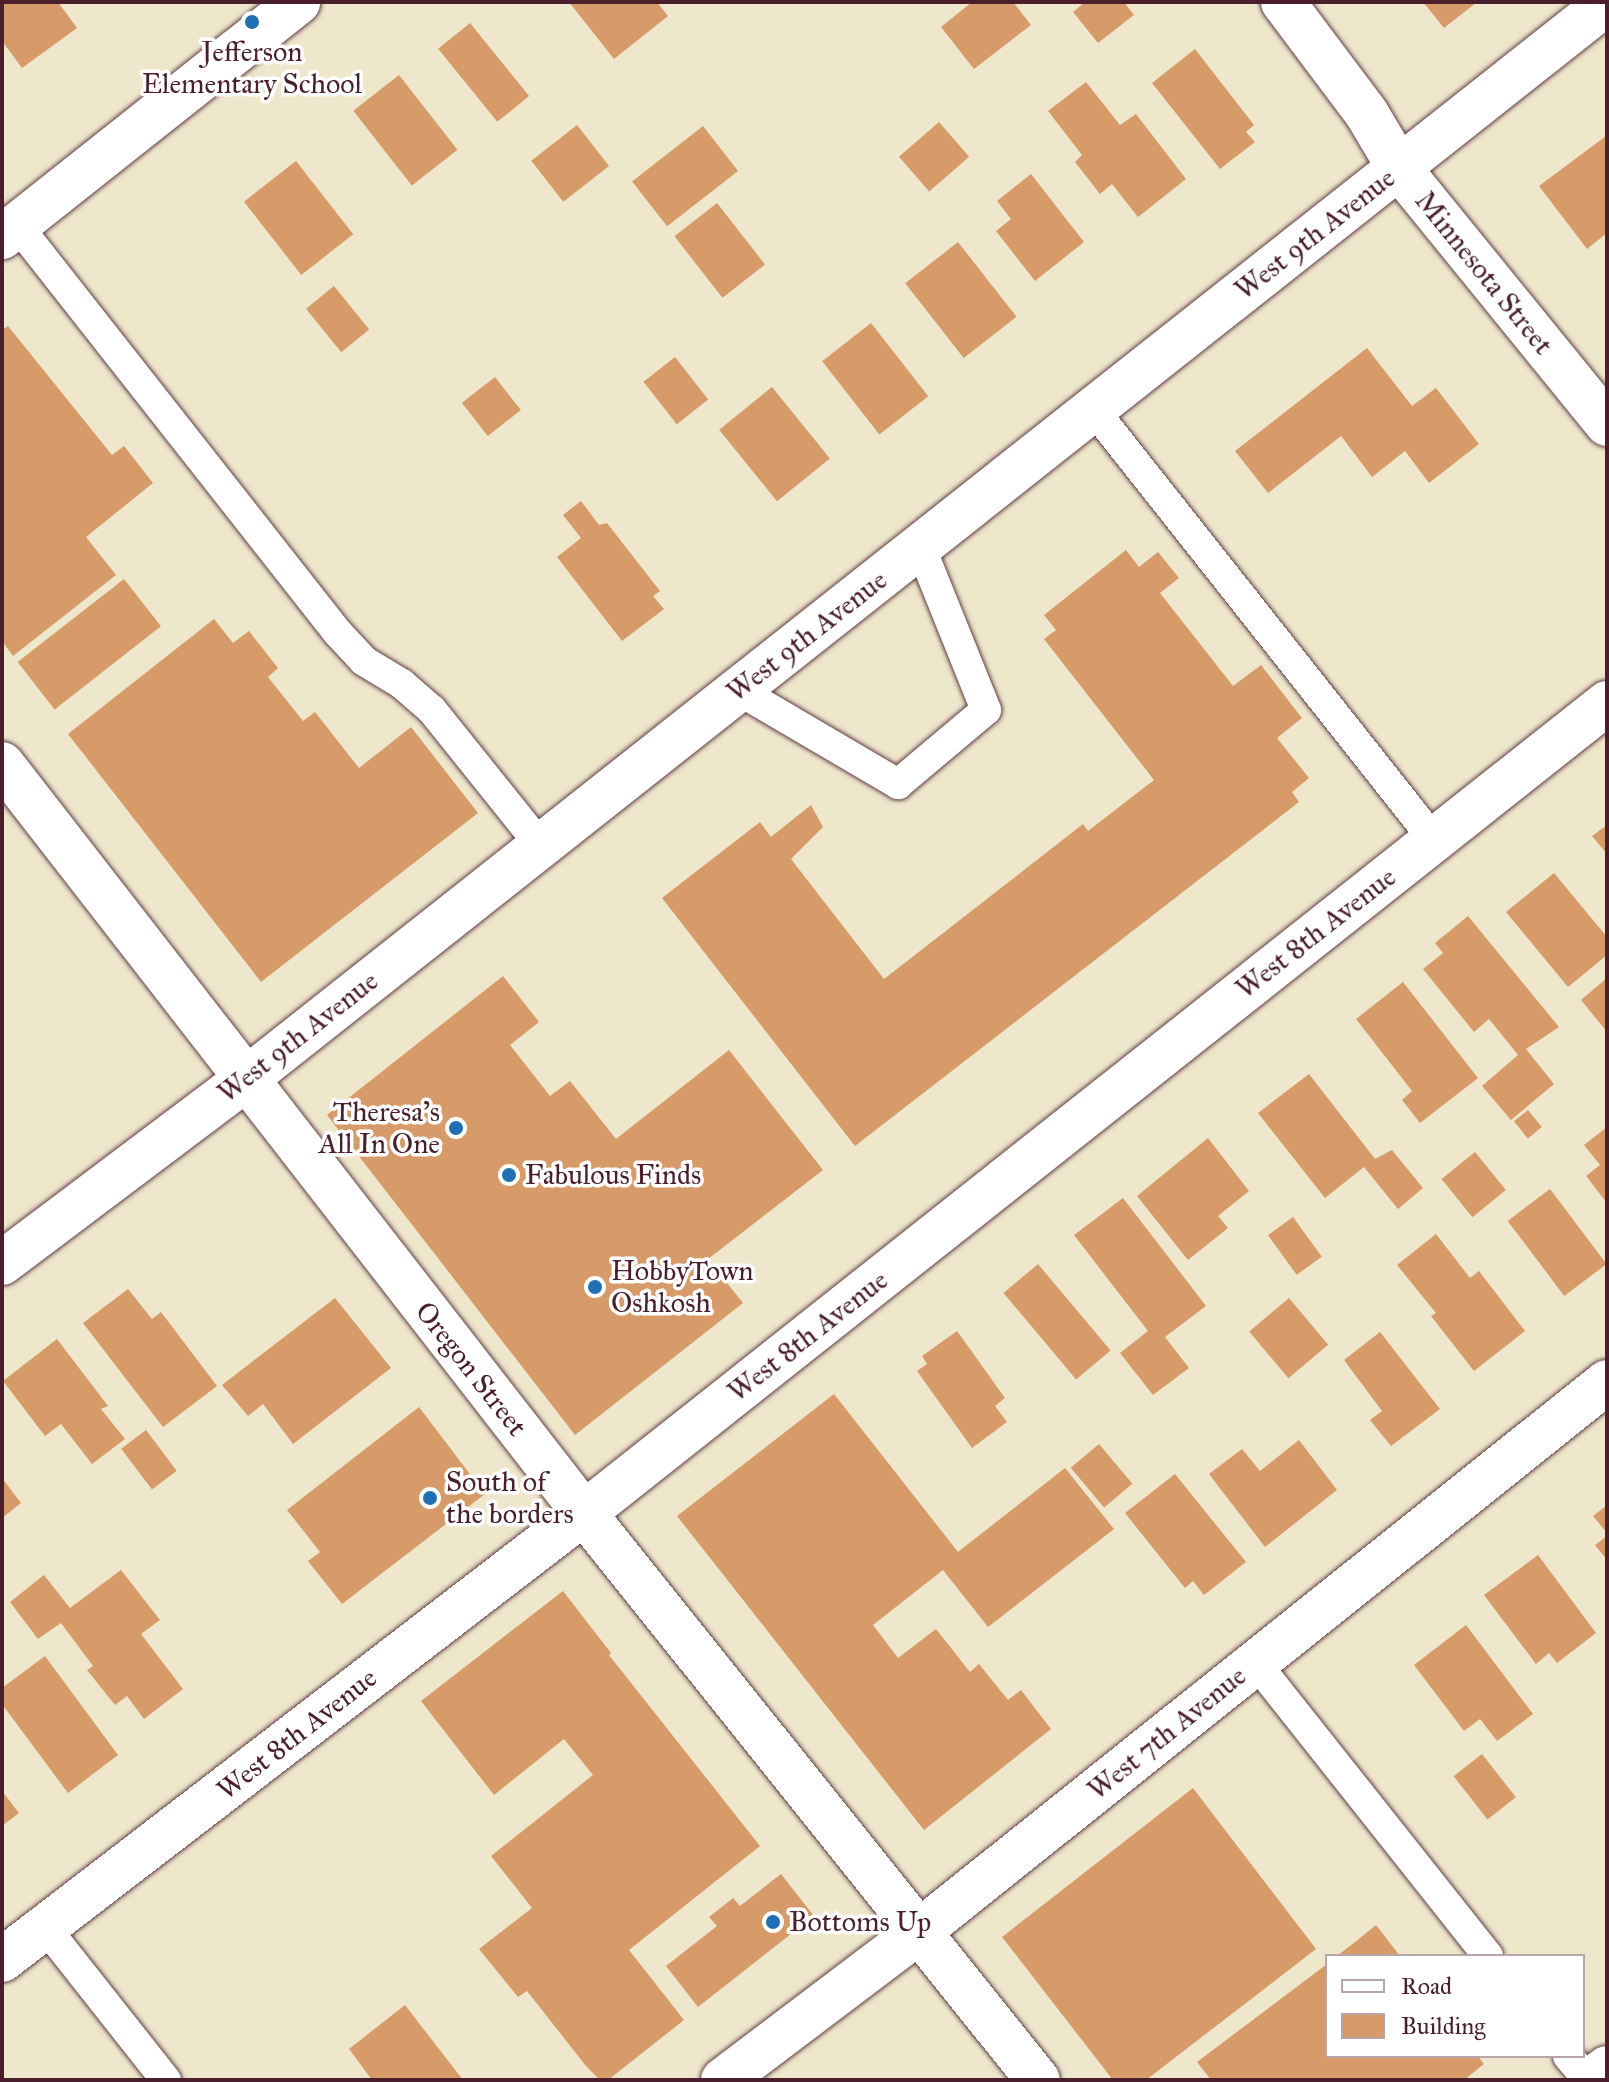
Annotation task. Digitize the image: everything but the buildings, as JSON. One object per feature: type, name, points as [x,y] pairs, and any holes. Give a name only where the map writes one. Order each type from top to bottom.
[{"type":"street","points":[[9,231],[298,2]]},
{"type":"street","name":"Minnesota Street","points":[[1283,2],[1367,114],[1399,168],[1607,424]]},
{"type":"street","name":"West 9th Avenue","points":[[2,1263],[246,1079],[1607,3]]},
{"type":"street","name":"West 8th Avenue","points":[[2,1960],[584,1513],[1607,703]]},
{"type":"street","name":"Oregon Street","points":[[2,764],[584,1513],[921,1930],[1038,2080]]},
{"type":"street","name":"West 7th Avenue","points":[[723,2080],[921,1930],[1607,1382]]},
{"type":"street","points":[[1590,2080],[1607,2068]]},
{"type":"lane","points":[[9,231],[338,633],[364,661],[402,684],[432,710],[541,846]]},
{"type":"lane","points":[[1093,409],[1434,840]]},
{"type":"lane","points":[[738,690],[898,784],[986,710],[920,546]]},
{"type":"lane","points":[[1255,1662],[1486,1954]]},
{"type":"lane","points":[[45,1927],[166,2080]]},
{"type":"lane","points":[[1570,2058],[1590,2080]]},
{"type":"place","name":"Jefferson Elementary School","points":[[252,22]]},
{"type":"place","name":"Theresa's All In One","points":[[456,1128]]},
{"type":"place","name":"Fabulous Finds","points":[[509,1175]]},
{"type":"place","name":"HobbyTown Oshkosh","points":[[595,1287]]},
{"type":"place","name":"South of the borders","points":[[430,1498]]},
{"type":"place","name":"Bottoms Up","points":[[773,1922]]}]
